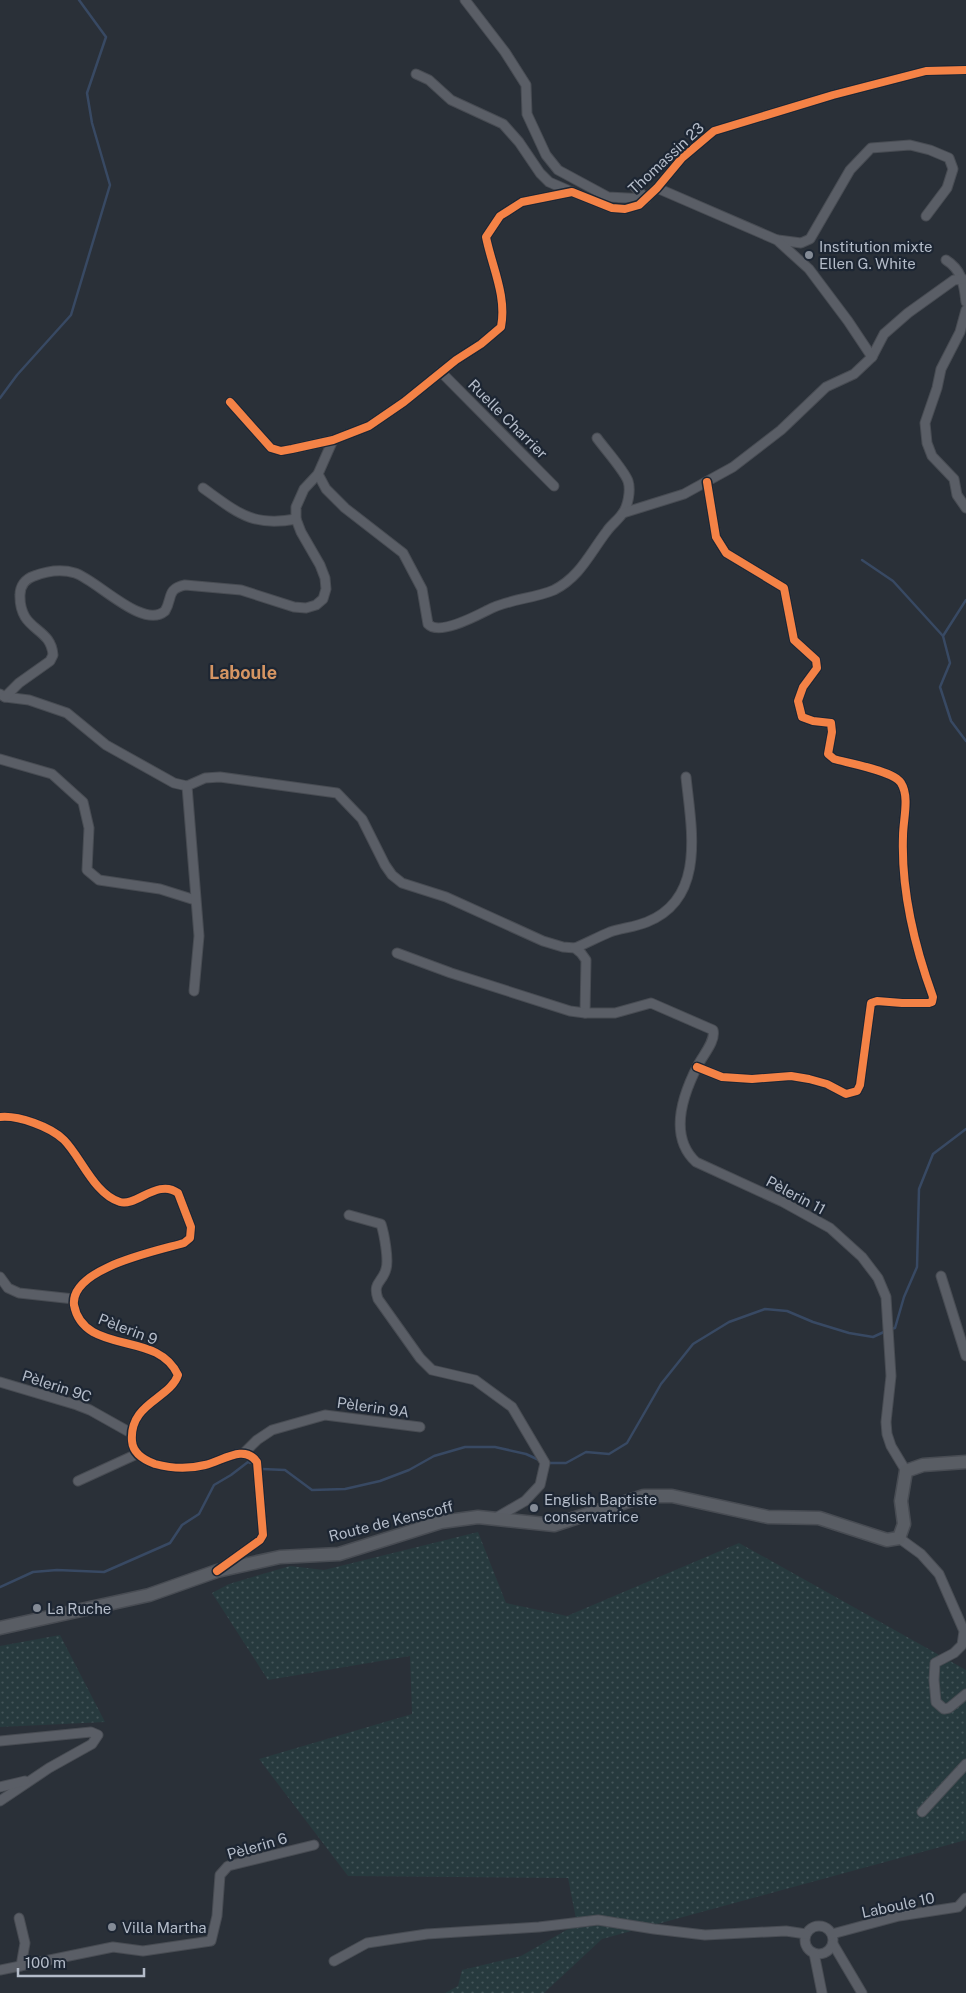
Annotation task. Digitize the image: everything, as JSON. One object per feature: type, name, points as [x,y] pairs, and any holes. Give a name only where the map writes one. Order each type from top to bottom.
[{"type":"main road","points":[[899,1538],[904,1524],[902,1501],[906,1471],[923,1465],[966,1462]]},
{"type":"main road","name":"Route de Kenscoff","points":[[0,1628],[149,1595],[217,1571],[280,1557],[339,1554],[440,1522],[478,1517],[554,1525],[644,1496],[672,1496],[768,1517],[819,1518],[887,1540],[899,1538]]},
{"type":"street","points":[[465,0],[505,52],[526,85],[527,114],[546,155],[558,170],[608,197],[646,199]]},
{"type":"street","name":"Thomassin 23","points":[[416,74],[429,80],[451,100],[503,124],[549,182],[612,208],[625,208],[639,205],[646,199],[682,158],[714,131],[833,95],[926,71],[966,70]]},
{"type":"street","points":[[657,188],[777,240],[801,243],[810,239],[850,170],[871,148],[910,145],[930,150],[949,158],[952,169],[947,188],[926,216]]},
{"type":"street","points":[[635,188],[646,199]]},
{"type":"street","points":[[230,402],[271,448],[281,451],[333,440],[369,426],[404,402],[501,327],[503,304],[490,259],[486,237],[500,216],[522,202],[572,192]]},
{"type":"street","points":[[777,240],[809,269],[848,321],[872,358]]},
{"type":"street","points":[[946,260],[952,264],[963,279],[966,302]]},
{"type":"street","points":[[318,474],[326,489],[345,508],[403,553],[422,589],[426,620],[430,626],[434,628],[446,626],[480,616],[496,606],[542,594],[564,584],[585,565],[611,525],[623,514],[684,494],[733,467],[781,430],[826,387],[854,374],[872,358],[884,334],[908,313],[954,280],[963,279]]},
{"type":"street","points":[[966,310],[960,332],[941,370],[925,423],[927,443],[932,456],[954,479],[957,495],[966,508]]},
{"type":"street","name":"Ruelle Charrier","points":[[441,372],[554,486]]},
{"type":"street","points":[[597,438],[627,480],[628,496],[623,514]]},
{"type":"street","points":[[2,695],[50,661],[54,655],[46,636],[29,624],[20,607],[20,588],[25,580],[32,576],[53,571],[67,571],[77,574],[127,607],[156,615],[166,612],[172,591],[176,587],[185,585],[241,590],[294,607],[306,608],[316,605],[323,599],[326,589],[325,578],[320,565],[301,532],[296,519],[296,507],[304,489],[318,474],[333,440]]},
{"type":"street","points":[[697,1067],[722,1077],[752,1079],[791,1076],[827,1084],[846,1094],[857,1091],[860,1085],[871,1003],[877,1000],[902,1003],[929,1003],[932,1002],[933,998],[922,966],[908,913],[902,868],[905,806],[904,790],[901,782],[893,775],[834,759],[828,754],[832,732],[831,723],[813,721],[802,717],[798,701],[803,687],[817,668],[816,660],[794,640],[784,588],[726,553],[719,544],[716,537],[707,482]]},
{"type":"street","points":[[204,488],[236,512],[258,521],[276,523],[296,519]]},
{"type":"street","points":[[2,695],[29,700],[67,713],[106,746],[174,783],[187,786],[205,778],[220,777],[337,793],[362,819],[385,865],[392,875],[402,883],[446,898],[543,941],[563,947],[575,948],[609,933],[647,922],[675,905],[689,871],[693,849],[686,777]]},
{"type":"street","points":[[0,759],[52,774],[83,802],[89,828],[87,870],[99,880],[160,889],[195,900]]},
{"type":"street","points":[[187,786],[199,936],[194,991]]},
{"type":"street","points":[[397,953],[552,1006],[585,1014],[586,960],[575,948]]},
{"type":"street","name":"Pèlerin 11","points":[[585,1014],[615,1013],[651,1003],[713,1030],[714,1038],[697,1067],[684,1097],[680,1124],[686,1153],[696,1162],[782,1202],[830,1228],[862,1257],[878,1278],[886,1296],[888,1322],[891,1376],[886,1422],[887,1434],[891,1446],[906,1471]]},
{"type":"street","points":[[0,1117],[7,1116],[34,1122],[63,1139],[103,1191],[120,1202],[126,1202],[160,1189],[173,1189],[178,1193],[191,1233],[190,1238],[184,1243],[125,1260],[94,1274],[80,1288],[74,1299],[19,1293],[8,1288],[0,1277]]},
{"type":"street","points":[[349,1215],[380,1224],[383,1230],[386,1269],[376,1286],[376,1293],[378,1299],[420,1358],[432,1370],[475,1380],[512,1407],[545,1463],[540,1485],[525,1500],[494,1519]]},
{"type":"street","points":[[941,1276],[966,1356]]},
{"type":"street","name":"Pèlerin 9","points":[[74,1299],[75,1312],[83,1324],[94,1332],[153,1350],[174,1368],[178,1375],[176,1381],[148,1404],[136,1419],[131,1433]]},
{"type":"street","name":"Pèlerin 9C","points":[[0,1382],[84,1407],[131,1433]]},
{"type":"street","name":"Pèlerin 9A","points":[[244,1453],[257,1440],[272,1430],[325,1415],[334,1414],[420,1427]]},
{"type":"street","points":[[131,1433],[132,1445],[138,1454],[157,1464],[179,1467],[205,1465],[244,1453],[254,1457],[257,1462],[263,1535],[260,1540],[217,1571]]},
{"type":"street","points":[[78,1481],[138,1454]]},
{"type":"street","points":[[899,1538],[921,1554],[939,1574],[964,1631],[962,1645],[954,1653],[935,1663],[936,1702],[944,1708],[949,1708],[966,1694]]},
{"type":"street","points":[[0,1741],[91,1732],[98,1734],[92,1744],[0,1800]]},
{"type":"street","points":[[922,1812],[966,1764]]},
{"type":"street","points":[[0,1787],[33,1779]]},
{"type":"street","name":"Pèlerin 6","points":[[0,1970],[113,1947],[143,1951],[211,1940],[217,1916],[220,1875],[228,1866],[314,1845]]},
{"type":"street","name":"Laboule 10","points":[[832,1934],[899,1916],[958,1907],[966,1898]]},
{"type":"street","points":[[19,1918],[26,1943],[21,1966]]},
{"type":"street","points":[[334,1961],[367,1943],[427,1934],[539,1927],[598,1920],[705,1935],[786,1931],[806,1934]]},
{"type":"street","points":[[833,1944],[823,1954],[814,1953],[810,1951],[805,1943],[806,1934],[812,1927],[822,1925],[826,1927],[832,1934],[833,1944],[862,1993]]},
{"type":"street","points":[[814,1953],[822,1993]]},
{"type":"green space","points":[[478,1532],[506,1603],[567,1616],[739,1543],[966,1670],[966,1840],[602,1939],[544,1993],[445,1993],[458,1986],[462,1970],[521,1956],[577,1924],[568,1878],[348,1876],[259,1759],[412,1714],[410,1656],[268,1680],[212,1593],[229,1584],[290,1566],[324,1570]]},
{"type":"green space","points":[[60,1635],[105,1722],[0,1727],[0,1646]]},
{"type":"waterway","points":[[0,398],[17,375],[71,315],[110,185],[92,123],[87,93],[106,37],[79,0]]},
{"type":"waterway","points":[[862,560],[893,581],[943,636]]},
{"type":"waterway","points":[[966,600],[943,636],[950,663],[940,687],[951,721],[966,741]]},
{"type":"waterway","points":[[891,1329],[895,1328],[904,1297],[917,1267],[919,1189],[933,1154],[966,1129]]},
{"type":"waterway","points":[[546,1463],[566,1463],[586,1452],[609,1454],[627,1443],[661,1384],[693,1344],[729,1322],[765,1309],[787,1311],[813,1322],[849,1333],[873,1337],[886,1331]]},
{"type":"waterway","points":[[262,1469],[285,1470],[312,1490],[345,1489],[380,1481],[409,1470],[434,1456],[465,1447],[495,1447],[526,1454],[539,1460]]},
{"type":"waterway","points":[[0,1587],[33,1572],[57,1570],[104,1572],[170,1543],[182,1525],[199,1514],[214,1485],[248,1462],[250,1463]]},
{"type":"cycle path","points":[[230,402],[271,448],[281,451],[333,440],[369,426],[404,402],[501,327],[502,304],[486,237],[500,216],[522,202],[572,192],[612,208],[625,209],[639,205],[657,188],[682,158],[714,131],[833,95],[926,71],[966,70]]},
{"type":"cycle path","points":[[697,1067],[722,1077],[752,1079],[791,1076],[827,1084],[846,1094],[857,1091],[860,1085],[871,1003],[877,1001],[929,1003],[932,1002],[933,997],[920,958],[910,918],[904,877],[903,830],[906,802],[904,789],[901,783],[890,775],[834,759],[828,754],[832,732],[831,723],[813,721],[802,717],[798,701],[803,687],[817,668],[816,660],[794,640],[784,588],[726,553],[716,537],[707,482]]},
{"type":"cycle path","points":[[0,1117],[25,1120],[43,1126],[58,1135],[70,1147],[95,1183],[111,1198],[120,1202],[133,1201],[163,1189],[170,1189],[178,1193],[191,1227],[190,1238],[184,1243],[136,1256],[100,1271],[86,1281],[76,1292],[74,1305],[80,1320],[93,1332],[162,1356],[171,1364],[178,1375],[174,1383],[143,1410],[137,1418],[133,1428],[132,1441],[134,1450],[140,1456],[155,1464],[180,1468],[205,1465],[239,1454],[246,1454],[257,1462],[263,1535],[260,1540],[217,1571]]},
{"type":"place","name":"Institution mixte Ellen G. White","points":[[809,255]]},
{"type":"place","name":"English Baptiste conservatrice","points":[[534,1508]]},
{"type":"place","name":"La Ruche","points":[[37,1608]]},
{"type":"place","name":"Villa Martha","points":[[112,1927]]},
{"type":"district","name":"Laboule","points":[[243,672]]}]
